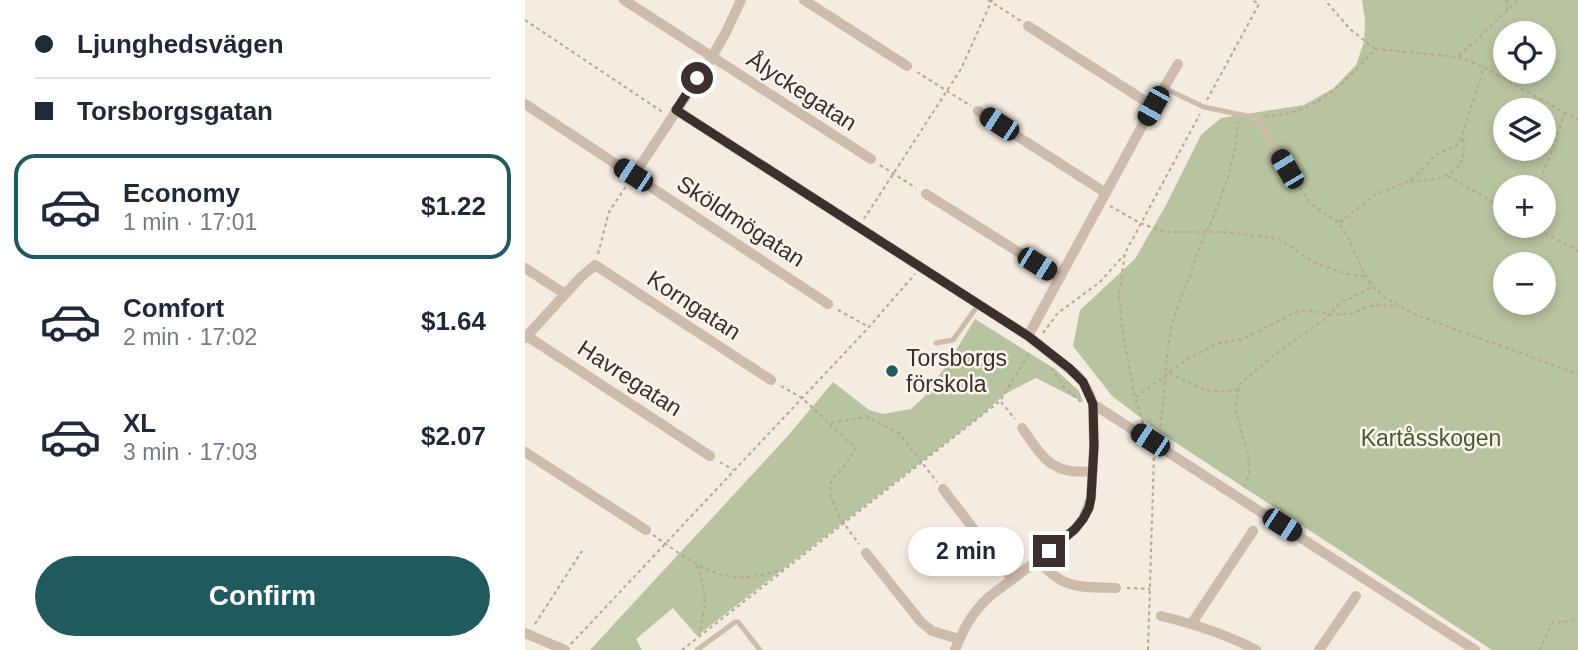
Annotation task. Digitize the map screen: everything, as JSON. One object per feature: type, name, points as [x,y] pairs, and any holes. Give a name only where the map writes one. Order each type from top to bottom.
[{"type":"street","name":"Ålyckegatan","points":[[624,0],[871,159]]},
{"type":"street","points":[[633,175],[712,57],[741,0]]},
{"type":"street","points":[[804,0],[907,66]]},
{"type":"street","points":[[1028,26],[1153,106]]},
{"type":"street","points":[[1033,339],[1059,278],[1178,64]]},
{"type":"street","name":"Sköldmögatan","points":[[525,104],[828,304]]},
{"type":"street","points":[[978,111],[1104,197]]},
{"type":"street","points":[[673,113],[979,303],[1033,339],[1083,382],[1093,407],[1091,498],[1083,519],[1069,534],[980,606],[967,622],[957,644],[921,622],[866,553]]},
{"type":"street","points":[[926,194],[1059,278]]},
{"type":"street","points":[[526,337],[595,265]]},
{"type":"street","name":"Korngatan","points":[[595,265],[771,380]]},
{"type":"street","points":[[525,268],[565,294]]},
{"type":"street","name":"Havregatan","points":[[526,337],[710,456]]},
{"type":"street","points":[[1093,407],[1150,440],[1475,650]]},
{"type":"street","points":[[1022,428],[1039,452],[1059,469],[1072,472],[1093,471]]},
{"type":"street","points":[[525,452],[646,530]]},
{"type":"street","points":[[943,489],[1012,579]]},
{"type":"street","points":[[1192,624],[1253,531]]},
{"type":"street","points":[[1038,560],[1049,573],[1067,584],[1116,588]]},
{"type":"street","points":[[1318,650],[1356,596]]},
{"type":"street","points":[[1161,616],[1192,624],[1256,650]]},
{"type":"street","points":[[527,634],[565,650]]},
{"type":"street","points":[[1225,650],[1231,638]]},
{"type":"lane","points":[[1164,88],[1204,107],[1257,118],[1287,169]]},
{"type":"lane","points":[[936,343],[953,340],[979,303]]},
{"type":"lane","points":[[697,650],[735,622],[738,622],[760,650]]},
{"type":"path","points":[[1252,0],[1259,4]]},
{"type":"path","points":[[682,650],[1000,401],[1033,339],[1058,313],[1100,282],[1125,253],[1262,0]]},
{"type":"path","points":[[1325,0],[1350,29],[1375,49],[1458,57],[1484,67],[1578,119]]},
{"type":"path","points":[[1507,0],[1507,11]]},
{"type":"path","points":[[1458,57],[1518,0]]},
{"type":"path","points":[[859,227],[968,56],[990,1],[1028,26]]},
{"type":"path","points":[[525,20],[673,113]]},
{"type":"path","points":[[1257,118],[1295,112],[1323,97],[1345,81],[1375,49]]},
{"type":"path","points":[[907,66],[978,111]]},
{"type":"path","points":[[1339,223],[1376,194],[1409,181],[1436,155],[1456,146],[1484,67]]},
{"type":"path","points":[[1542,175],[1565,113]]},
{"type":"path","points":[[1160,427],[1171,330],[1197,253],[1225,187],[1239,115]]},
{"type":"path","points":[[1409,181],[1431,181],[1457,170],[1465,150],[1462,135]]},
{"type":"path","points":[[871,159],[926,194]]},
{"type":"path","points":[[1287,169],[1311,204],[1339,223],[1372,286],[1384,297],[1416,315],[1578,374]]},
{"type":"path","points":[[595,265],[609,212],[633,175]]},
{"type":"path","points":[[1447,175],[1493,202]]},
{"type":"path","points":[[1104,197],[1140,223],[1165,232],[1207,231],[1279,239],[1315,263],[1347,274],[1366,276]]},
{"type":"path","points":[[1555,238],[1578,251]]},
{"type":"path","points":[[1125,253],[1119,294],[1122,328],[1135,398],[1154,453],[1148,650]]},
{"type":"path","points":[[565,650],[869,327],[922,267]]},
{"type":"path","points":[[1239,498],[1249,475],[1248,452],[1236,409],[1239,384],[1275,354],[1299,339],[1342,302],[1372,286]]},
{"type":"path","points":[[828,304],[869,327]]},
{"type":"path","points":[[1135,398],[1189,358],[1219,343],[1243,340],[1294,313],[1307,310],[1330,314],[1355,313],[1377,305],[1398,306]]},
{"type":"path","points":[[1052,370],[1070,393],[1093,407]]},
{"type":"path","points":[[1167,373],[1204,390],[1238,390]]},
{"type":"path","points":[[771,380],[802,398],[846,440],[856,446],[830,486],[843,524],[866,553]]},
{"type":"path","points":[[1000,401],[1022,428]]},
{"type":"path","points":[[829,422],[870,418],[899,433],[943,489]]},
{"type":"path","points":[[710,456],[734,471]]},
{"type":"path","points":[[646,530],[697,565],[719,573],[740,578],[785,570]]},
{"type":"path","points":[[527,634],[582,551]]},
{"type":"path","points":[[697,565],[705,606],[698,637]]},
{"type":"path","points":[[1116,588],[1150,589]]},
{"type":"path","points":[[1539,650],[1552,623],[1578,620]]},
{"type":"green space","name":"Kartåsskogen","points":[[1362,0],[1578,0],[1578,650],[1492,650],[1161,433],[1112,396],[1073,346],[1080,310],[1135,259],[1201,135],[1221,118],[1304,105],[1334,88],[1356,65],[1364,42]]},
{"type":"green space","points":[[975,319],[1055,369],[1079,391],[1083,402],[1036,378],[1005,394],[983,414],[697,636],[673,608],[636,639],[642,650],[590,650],[786,438],[833,382],[869,410],[883,414],[911,409],[924,397]]},
{"type":"place","name":"Torsborgs förskola","points":[[892,371]]},
{"type":"route","points":[[697,78],[676,110],[1028,336],[1083,382],[1093,404],[1094,446],[1089,508],[1075,529],[1049,551]]}]
